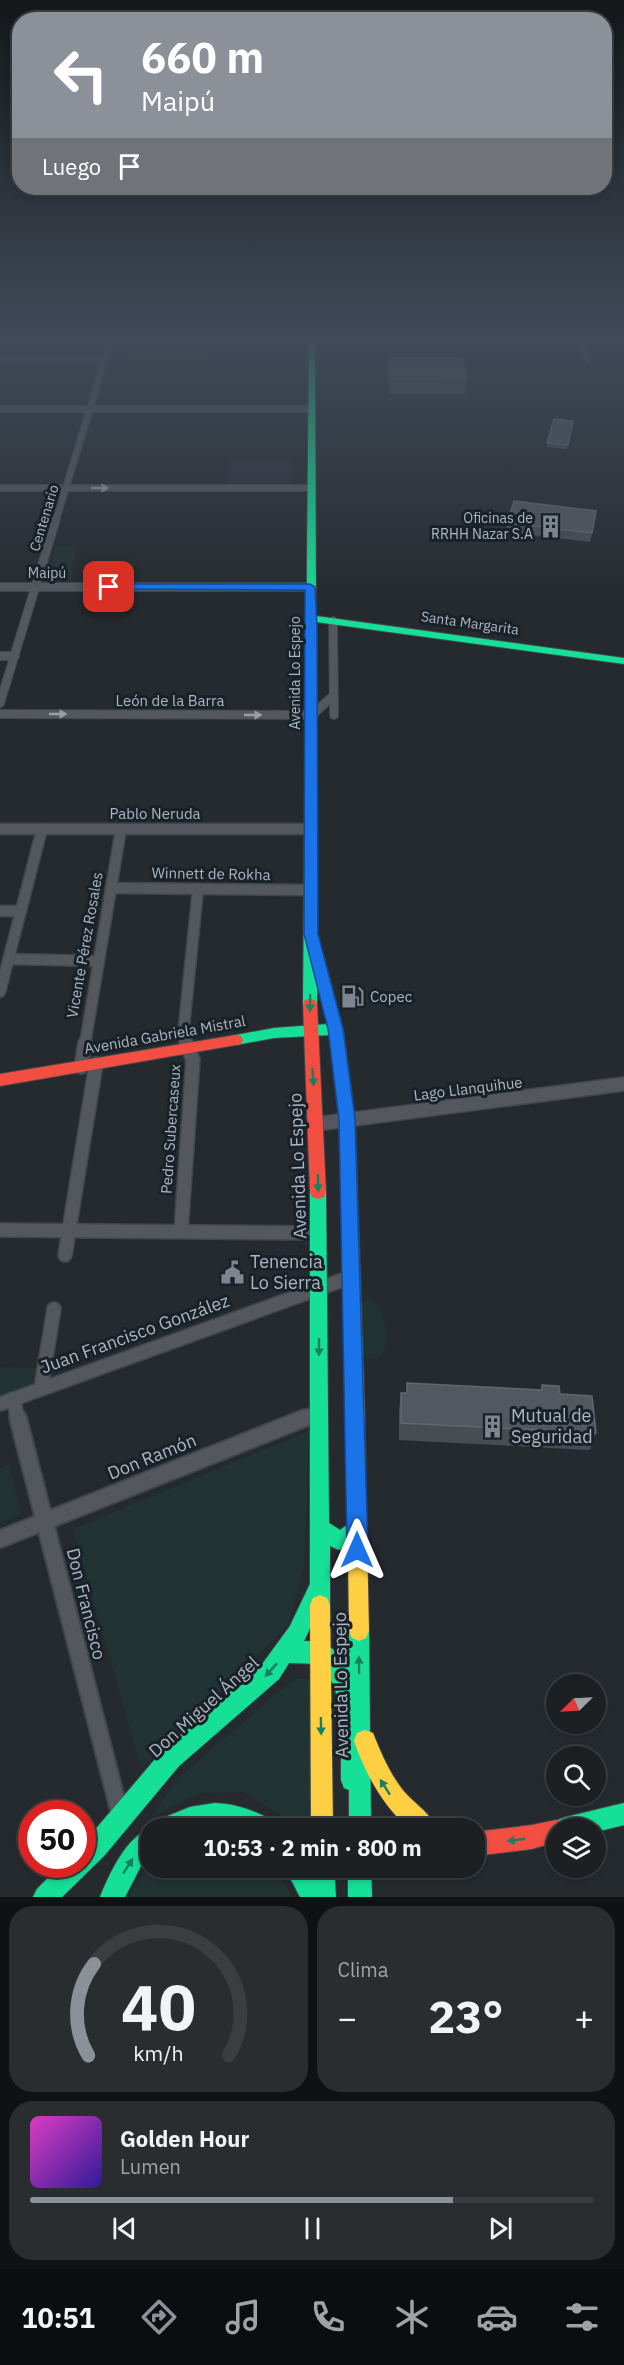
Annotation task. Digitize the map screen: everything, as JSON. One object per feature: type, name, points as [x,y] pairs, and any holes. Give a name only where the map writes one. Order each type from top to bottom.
[{"type":"main road","name":"Avenida Lo Espejo","points":[[312,429],[310,1030],[316,1124],[319,1233],[322,1818]]},
{"type":"main road","name":"Santa Margarita","points":[[312,618],[624,661]]},
{"type":"main road","name":"Avenida Lo Espejo","points":[[311,934],[336,1029],[347,1119],[357,1528],[360,1818]]},
{"type":"main road","name":"Avenida Gabriela Mistral","points":[[0,1080],[274,1033],[336,1029]]},
{"type":"main road","points":[[320,1529],[339,1540],[352,1535],[357,1528]]},
{"type":"main road","name":"Don Miguel Ángel","points":[[45,1897],[78,1870],[177,1751],[252,1689],[285,1653],[304,1622],[320,1583]]},
{"type":"main road","points":[[285,1653],[320,1654],[336,1664],[346,1684],[352,1780],[360,1805]]},
{"type":"main road","points":[[360,1724],[371,1762],[381,1782],[401,1808],[413,1818]]},
{"type":"main road","points":[[606,1818],[624,1814]]},
{"type":"main road","points":[[194,1818],[217,1815],[239,1818]]},
{"type":"main road","points":[[485,1843],[546,1833]]},
{"type":"main road","points":[[112,1897],[133,1858],[140,1851]]},
{"type":"main road","points":[[303,1878],[313,1897]]},
{"type":"main road","points":[[323,1878],[324,1897]]},
{"type":"main road","points":[[360,1878],[360,1897]]},
{"type":"street","name":"Centenario","points":[[0,704],[84,429]]},
{"type":"street","points":[[0,488],[311,488]]},
{"type":"street","name":"Maipú","points":[[0,587],[310,587]]},
{"type":"street","points":[[333,621],[334,715]]},
{"type":"street","points":[[0,656],[15,656]]},
{"type":"street","points":[[312,715],[318,712],[333,696]]},
{"type":"street","name":"León de la Barra","points":[[0,714],[312,715]]},
{"type":"street","name":"Pablo Neruda","points":[[0,829],[311,829]]},
{"type":"street","points":[[0,992],[42,829]]},
{"type":"street","name":"Vicente Pérez Rosales","points":[[81,1066],[121,829]]},
{"type":"street","name":"Winnett de Rokha","points":[[111,888],[311,890]]},
{"type":"street","name":"Pedro Subercaseux","points":[[181,1231],[193,1060],[183,1036],[198,889]]},
{"type":"street","points":[[0,911],[21,911]]},
{"type":"street","points":[[8,959],[99,961]]},
{"type":"street","points":[[64,1255],[96,1064]]},
{"type":"street","name":"Lago Llanquihue","points":[[316,1124],[624,1084]]},
{"type":"street","points":[[0,1230],[319,1233]]},
{"type":"street","name":"Juan Francisco González","points":[[7,1401],[351,1277]]},
{"type":"street","points":[[41,1388],[54,1309]]},
{"type":"street","name":"Don Francisco","points":[[7,1401],[45,1521],[121,1820]]},
{"type":"street","name":"Don Ramón","points":[[0,1539],[319,1412]]},
{"type":"shaded area","points":[[230,460],[291,460],[291,486],[228,486]]},
{"type":"shaded area","points":[[56,547],[76,547],[71,581],[45,581]]},
{"type":"shaded area","points":[[367,1300],[381,1312],[387,1333],[383,1352],[377,1357],[368,1359],[363,1354],[362,1304]]},
{"type":"shaded area","points":[[0,1367],[37,1368],[34,1384],[0,1397]]},
{"type":"shaded area","points":[[309,1431],[304,1567],[287,1627],[141,1768],[73,1529]]},
{"type":"shaded area","points":[[9,1465],[21,1514],[0,1522],[0,1468]]},
{"type":"shaded area","points":[[317,1678],[318,1818],[283,1818],[244,1792],[199,1793],[150,1818],[178,1778],[294,1679]]},
{"type":"shaded area","points":[[141,1878],[280,1878],[292,1897],[128,1897]]},
{"type":"building","points":[[551,429],[571,429],[568,445],[547,443]]},
{"type":"building","points":[[514,501],[596,511],[592,533],[507,523]]},
{"type":"building","points":[[407,1383],[542,1390],[542,1385],[559,1386],[560,1394],[592,1396],[596,1433],[401,1423],[401,1393],[407,1393]]},
{"type":"traffic: fast","points":[[310,1004],[312,429]]},
{"type":"traffic: fast","points":[[312,618],[624,661]]},
{"type":"traffic: fast","points":[[316,954],[336,1029],[347,1119],[355,1394]]},
{"type":"traffic: fast","points":[[236,1040],[274,1033],[336,1029]]},
{"type":"traffic: fast","points":[[318,1192],[320,1605]]},
{"type":"traffic: fast","points":[[320,1529],[339,1540],[352,1535],[357,1528]]},
{"type":"traffic: fast","points":[[45,1897],[96,1848],[171,1758],[271,1671],[297,1633],[316,1592]]},
{"type":"traffic: fast","points":[[359,1631],[360,1818]]},
{"type":"traffic: fast","points":[[285,1653],[317,1652],[336,1665],[347,1695],[350,1713],[352,1780]]},
{"type":"traffic: fast","points":[[606,1818],[624,1814]]},
{"type":"traffic: fast","points":[[194,1818],[215,1815],[240,1818]]},
{"type":"traffic: fast","points":[[112,1897],[133,1858],[140,1851]]},
{"type":"traffic: fast","points":[[303,1878],[313,1897]]},
{"type":"traffic: fast","points":[[323,1878],[324,1897]]},
{"type":"traffic: fast","points":[[360,1878],[360,1897]]},
{"type":"traffic: slow","points":[[355,1394],[359,1631]]},
{"type":"traffic: slow","points":[[320,1605],[322,1818]]},
{"type":"traffic: slow","points":[[365,1741],[381,1778],[413,1818]]},
{"type":"traffic: jam","points":[[310,1004],[318,1192]]},
{"type":"traffic: jam","points":[[0,1080],[236,1040]]},
{"type":"traffic: jam","points":[[485,1843],[546,1834]]},
{"type":"place","name":"Oficinas de RRHH Nazar S.A","points":[[551,526]]},
{"type":"place","name":"Copec","points":[[352,997]]},
{"type":"place","name":"Tenencia Lo Sierra","points":[[232,1272]]},
{"type":"place","name":"Mutual de Seguridad","points":[[493,1426]]},
{"type":"route","points":[[109,587],[310,587],[312,627],[311,934],[336,1029],[347,1119],[358,1514],[357,1550]]}]
